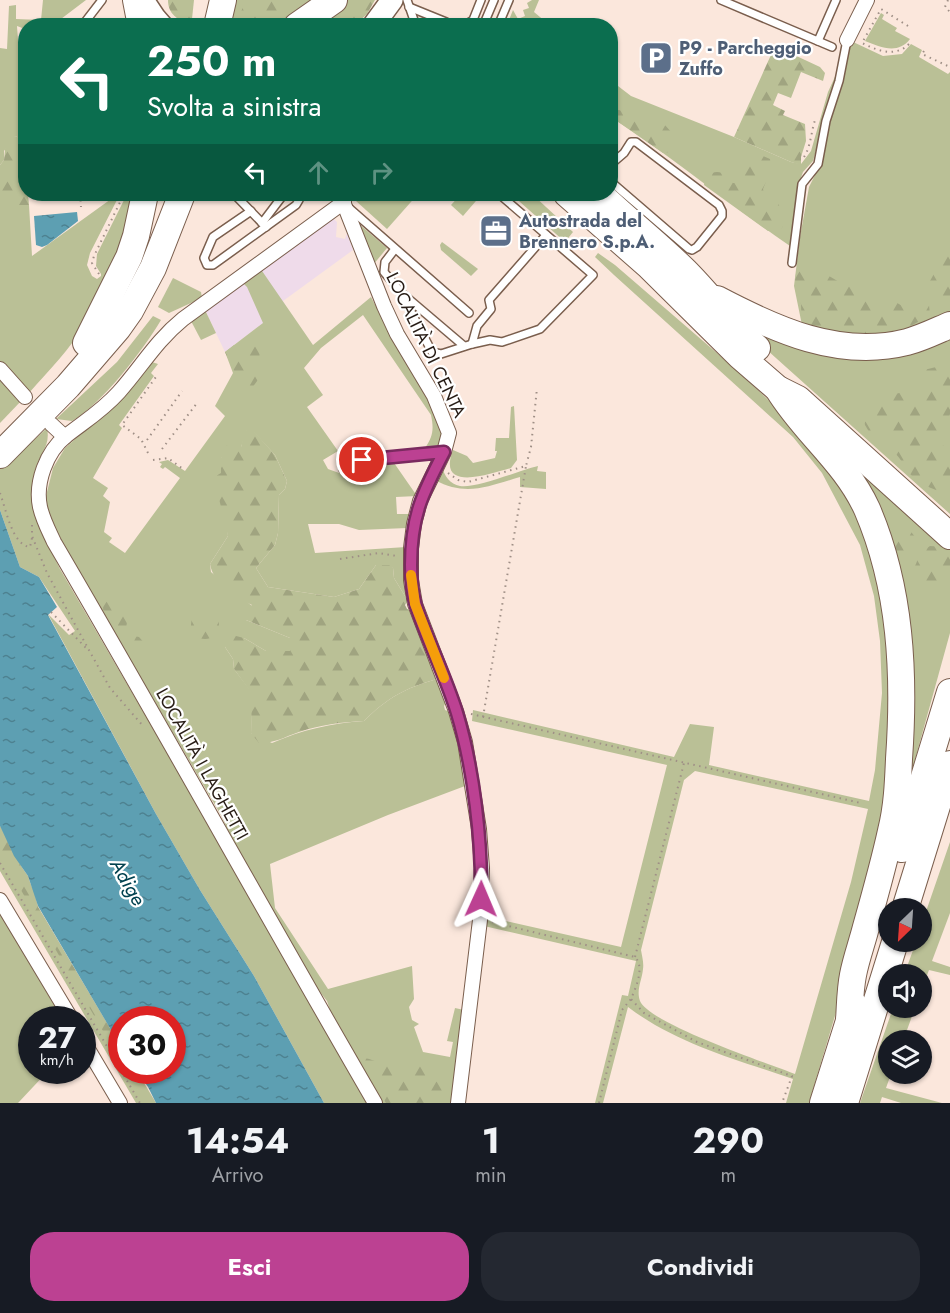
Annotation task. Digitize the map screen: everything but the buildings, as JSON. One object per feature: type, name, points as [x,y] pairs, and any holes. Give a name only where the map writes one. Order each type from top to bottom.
[{"type":"highway","points":[[136,0],[139,18]]},
{"type":"highway","points":[[205,18],[209,0]]},
{"type":"highway","points":[[219,18],[223,0]]},
{"type":"highway","points":[[308,18],[334,0]]},
{"type":"highway","points":[[86,344],[129,257],[144,201]]},
{"type":"highway","points":[[4,446],[41,393],[86,344],[129,280],[163,201]]},
{"type":"highway","points":[[4,446],[106,344],[130,311],[161,250],[179,201]]},
{"type":"highway","points":[[4,446],[40,424],[97,373],[134,329],[169,272],[194,201]]},
{"type":"highway","points":[[557,201],[626,263],[679,298]]},
{"type":"highway","points":[[575,201],[649,266],[741,357],[778,389],[798,399],[950,536]]},
{"type":"highway","points":[[592,201],[662,264],[679,298]]},
{"type":"highway","points":[[608,201],[708,294],[739,333],[950,520]]},
{"type":"highway","points":[[708,294],[777,329],[805,339],[851,347],[909,342],[950,325]]},
{"type":"highway","points":[[778,389],[791,410],[832,454],[866,507],[880,543],[896,613],[902,682],[897,798],[879,882],[853,976],[849,1020]]},
{"type":"highway","points":[[823,1103],[950,692]]},
{"type":"highway","points":[[908,898],[950,764]]},
{"type":"highway","points":[[845,1103],[892,952]]},
{"type":"main road","points":[[143,0],[155,18]]},
{"type":"main road","points":[[383,18],[403,2]]},
{"type":"street","points":[[848,40],[867,0]]},
{"type":"street","name":"LOCALITÀ I LAGHETTI","points":[[342,201],[171,329],[154,346],[130,379],[109,402],[94,417],[65,437],[54,448],[46,465],[39,496],[43,518],[54,542],[375,1103]]},
{"type":"street","name":"LOCALITÀ DI CENTA","points":[[343,201],[384,306],[397,334],[441,411],[448,433],[444,452],[420,501],[412,535],[411,580],[415,604],[456,711],[465,741],[482,868],[480,920],[458,1103]]},
{"type":"street","points":[[0,369],[25,397]]},
{"type":"street","points":[[51,424],[65,437]]},
{"type":"street","points":[[0,900],[64,1006]]},
{"type":"street","points":[[96,1063],[120,1103]]},
{"type":"lane","points":[[88,18],[102,0]]},
{"type":"lane","points":[[474,18],[481,0]]},
{"type":"lane","points":[[486,18],[494,0]]},
{"type":"lane","points":[[501,18],[509,0]]},
{"type":"lane","points":[[721,0],[832,47]]},
{"type":"lane","points":[[818,41],[836,0]]},
{"type":"lane","points":[[403,2],[436,18]]},
{"type":"lane","points":[[403,2],[412,18]]},
{"type":"lane","points":[[792,263],[802,184],[818,164],[826,121],[840,81],[848,40]]},
{"type":"lane","points":[[618,158],[631,142],[636,142],[719,206],[722,216],[695,249],[688,249],[618,188]]},
{"type":"lane","points":[[241,201],[264,225]]},
{"type":"lane","points":[[264,225],[279,201]]},
{"type":"lane","points":[[251,211],[213,237],[204,258],[205,263],[213,265],[298,201]]},
{"type":"lane","points":[[344,201],[468,313]]},
{"type":"lane","points":[[395,249],[385,262],[384,272],[399,291],[432,352],[441,354],[490,340],[502,342],[540,329],[593,275],[507,201]]},
{"type":"lane","points":[[468,345],[477,326],[491,309],[489,300],[546,235]]},
{"type":"lane","points":[[399,291],[468,345]]},
{"type":"lane","points":[[343,469],[362,460],[444,452]]},
{"type":"path","points":[[946,15],[949,11],[945,7],[948,0]]},
{"type":"path","points":[[908,26],[881,9],[862,43],[877,51],[886,52],[900,51],[910,43]]},
{"type":"path","points":[[924,51],[922,54],[950,67]]},
{"type":"path","points":[[81,201],[81,207]]},
{"type":"path","points":[[101,276],[93,267],[94,256],[121,201]]},
{"type":"path","points":[[148,453],[141,439],[122,424],[158,374]]},
{"type":"path","points":[[483,717],[531,447],[537,388]]},
{"type":"path","points":[[147,440],[182,392]]},
{"type":"path","points":[[162,449],[196,402]]},
{"type":"path","points":[[444,452],[448,472],[453,478],[462,482],[526,466]]},
{"type":"path","points":[[153,460],[168,458],[183,469]]},
{"type":"path","points":[[0,493],[16,539],[23,546],[30,547],[32,536]]},
{"type":"path","points":[[39,496],[31,530],[48,573],[115,694],[145,727]]},
{"type":"path","points":[[340,559],[379,553],[411,561]]},
{"type":"path","points":[[51,612],[90,652]]},
{"type":"path","points":[[456,711],[861,803]]},
{"type":"path","points":[[635,957],[684,763]]},
{"type":"path","points":[[0,863],[140,1103]]},
{"type":"path","points":[[480,920],[635,957],[639,960],[640,970],[632,999],[622,1010],[598,1103]]},
{"type":"path","points":[[632,999],[644,1013],[697,1042],[792,1076],[782,1103]]},
{"type":"shaded area","points":[[332,217],[337,222],[336,237],[345,239],[347,233],[353,250],[283,301],[286,306],[225,352],[205,310]]},
{"type":"green space","points":[[43,0],[86,0],[62,18],[41,18]]},
{"type":"green space","points":[[168,0],[194,0],[192,18],[177,18],[170,9]]},
{"type":"green space","points":[[235,0],[321,0],[294,18],[228,18]]},
{"type":"green space","points":[[252,0],[280,0],[282,18],[238,18],[244,5],[251,6]]},
{"type":"green space","points":[[342,0],[375,0],[363,18],[317,18]]},
{"type":"green space","points":[[539,0],[534,12],[541,18],[520,18],[525,16],[523,10],[529,8],[527,3]]},
{"type":"green space","points":[[16,5],[16,19],[18,19],[18,137],[15,136],[4,151],[4,160],[0,165],[0,48],[7,49],[9,6]]},
{"type":"green space","points":[[513,10],[517,18],[510,18]]},
{"type":"green space","points":[[881,13],[884,15],[882,19],[897,28],[895,31],[910,39],[905,44],[889,48],[865,41]]},
{"type":"green space","points":[[851,41],[883,56],[902,54],[911,44],[922,50],[919,57],[948,74],[950,72],[950,318],[897,337],[803,330],[794,286],[809,187],[822,161],[831,117],[843,82]]},
{"type":"green space","points":[[775,46],[820,67],[825,73],[823,81],[801,72],[791,98],[778,93],[773,105],[785,111],[783,115],[805,124],[806,141],[801,165],[734,137]]},
{"type":"green space","points":[[839,68],[813,161],[803,172],[798,186],[790,246],[618,122],[618,86],[631,96],[791,162],[801,164],[811,151],[828,92]]},
{"type":"green space","points":[[618,110],[636,112],[644,118],[652,116],[664,124],[673,134],[671,146],[667,153],[663,153],[618,122]]},
{"type":"green space","points":[[18,137],[18,201],[29,201],[29,205],[0,205],[0,165],[4,160],[6,139]]},
{"type":"green space","points":[[763,156],[770,159],[771,169],[763,189],[764,193],[773,197],[781,208],[786,222],[781,229],[768,231],[704,185],[709,175],[717,172],[726,175],[733,183],[739,183],[750,162]]},
{"type":"green space","points":[[108,201],[116,201],[90,253],[87,265],[92,276],[97,279],[101,274],[96,266],[97,254],[124,201],[136,201],[108,276],[85,323],[59,360],[29,393],[0,361],[0,205],[29,205],[32,256]]},
{"type":"green space","points":[[356,201],[412,201],[387,229]]},
{"type":"green space","points":[[455,201],[476,201],[463,216],[451,205]]},
{"type":"green space","points":[[519,201],[540,201],[573,232],[565,242]]},
{"type":"green space","points":[[358,225],[387,248],[373,265]]},
{"type":"green space","points":[[442,242],[478,269],[471,276],[441,250]]},
{"type":"green space","points":[[947,251],[950,254],[950,299],[941,303],[922,295]]},
{"type":"green space","points":[[598,253],[615,265],[732,366],[822,450],[886,572],[892,799],[837,1009],[809,1103],[786,1103],[793,1079],[686,1041],[628,1007],[603,1103],[595,1103],[622,995],[628,996],[636,961],[484,926],[484,916],[621,947],[667,765],[472,721],[473,710],[674,757],[690,724],[714,727],[709,765],[869,801],[875,770],[882,693],[880,641],[874,596],[860,545],[822,473],[793,437],[595,257]],"holes":[[[695,771],[868,809],[851,882],[795,1074],[664,1021],[640,1001],[639,989],[643,967],[641,950],[684,780]]]},
{"type":"green space","points":[[799,262],[803,262],[803,266],[814,273],[829,276],[846,286],[863,289],[882,300],[893,300],[904,306],[929,305],[930,315],[909,327],[857,335],[805,327],[795,287]]},
{"type":"green space","points":[[260,268],[313,345],[371,297],[391,336],[443,423],[441,447],[417,452],[370,456],[347,463],[345,461],[363,452],[425,448],[432,433],[431,415],[363,315],[321,348],[304,368],[323,395],[307,407],[338,451],[323,460],[328,469],[342,474],[362,463],[392,460],[417,496],[396,497],[397,514],[413,514],[407,528],[359,530],[339,524],[308,524],[315,553],[406,547],[404,564],[408,601],[394,578],[393,568],[376,565],[359,589],[334,597],[268,587],[256,568],[275,545],[278,533],[279,495],[285,489],[287,481],[275,455],[252,430],[247,430],[241,447],[221,458],[228,536],[210,564],[211,572],[252,606],[246,620],[290,638],[290,651],[266,651],[244,638],[225,647],[233,659],[234,669],[253,694],[251,733],[272,743],[317,728],[364,721],[397,695],[437,679],[446,702],[445,710],[450,712],[456,734],[465,786],[270,864],[275,908],[328,989],[412,966],[414,999],[409,1007],[412,1020],[419,1024],[414,1027],[423,1052],[450,1057],[453,1042],[447,1041],[455,1008],[464,1010],[453,1103],[379,1103],[336,1028],[327,1001],[300,966],[241,862],[222,817],[68,553],[47,512],[46,496],[53,468],[65,448],[108,410],[149,361],[158,364],[151,373],[154,376],[119,425],[122,428],[93,478],[108,488],[103,496],[110,502],[104,532],[112,538],[109,542],[125,553],[180,478],[165,467],[163,469],[160,467],[162,464],[159,462],[168,460],[185,471],[225,416],[215,406],[233,373],[225,352],[263,323],[247,287],[242,282]]},
{"type":"green space","points":[[173,278],[201,292],[202,298],[169,313],[158,307]]},
{"type":"green space","points":[[205,310],[216,333],[201,340],[191,321]]},
{"type":"green space","points":[[153,316],[161,320],[144,346],[96,403],[72,421],[56,419],[117,362]]},
{"type":"green space","points":[[739,325],[796,345],[950,331],[950,514]]},
{"type":"green space","points":[[234,345],[257,347],[260,351],[258,370],[260,377],[246,396],[225,352]]},
{"type":"green space","points":[[940,366],[950,369],[950,414],[947,423],[937,435],[942,445],[950,449],[950,496],[915,479],[897,455],[889,449],[893,435],[871,435],[865,425],[863,414],[877,404],[882,394],[917,392],[922,385],[924,370]]},
{"type":"green space","points":[[0,379],[22,400],[0,423]]},
{"type":"green space","points":[[514,406],[517,460],[511,468],[469,477],[459,476],[452,472],[450,464],[453,450],[467,456],[473,463],[495,458],[496,438],[509,438],[511,407]]},
{"type":"green space","points":[[47,428],[46,445],[35,471],[33,484],[39,522],[54,557],[371,1103],[324,1103],[254,976],[156,814],[48,614],[69,635],[75,631],[39,577],[20,567],[0,510],[0,466]]},
{"type":"green space","points":[[247,429],[253,430],[275,455],[287,481],[285,489],[279,495],[278,533],[275,545],[256,568],[268,587],[334,597],[359,589],[376,565],[389,565],[393,568],[394,578],[408,601],[405,605],[412,611],[437,679],[397,695],[364,721],[315,727],[265,743],[259,743],[251,733],[252,694],[234,669],[233,659],[225,647],[226,638],[232,635],[244,638],[266,651],[290,651],[290,638],[246,620],[242,613],[252,605],[226,589],[215,577],[210,564],[228,536],[215,482],[216,476],[221,473],[221,458],[228,443],[241,447]]},
{"type":"green space","points":[[827,441],[950,543],[950,633],[905,796],[903,627]]},
{"type":"green space","points":[[442,466],[450,481],[456,485],[467,486],[538,466],[537,471],[546,472],[546,489],[520,487],[520,477],[478,488],[457,488],[435,480]]},
{"type":"green space","points":[[895,525],[907,527],[916,538],[911,553],[898,561],[890,546]]},
{"type":"green space","points":[[930,546],[945,547],[950,550],[950,585],[940,589],[924,581],[915,566],[921,552]]},
{"type":"green space","points":[[109,599],[120,602],[126,609],[125,631],[116,631],[106,620],[103,606]]},
{"type":"green space","points":[[205,611],[215,615],[219,625],[215,635],[205,639],[195,635],[191,625],[195,615]]},
{"type":"green space","points":[[129,635],[139,637],[146,645],[143,656],[137,662],[131,660],[122,645],[124,637]]},
{"type":"green space","points":[[0,826],[34,891],[38,907],[108,1025],[108,1055],[96,1035],[96,1006],[79,1006],[0,871]]},
{"type":"green space","points":[[0,826],[14,856],[28,876],[38,907],[108,1025],[108,1040],[96,1019],[96,1006],[88,1006],[0,854]]},
{"type":"green space","points":[[950,842],[950,913],[932,961],[950,967],[950,975],[932,971],[932,964],[908,964],[912,952],[932,952],[931,898]]},
{"type":"green space","points":[[0,913],[56,1006],[18,1006],[18,1084],[36,1084],[18,1103],[0,1103]]},
{"type":"green space","points":[[890,1018],[911,1018],[907,1030],[885,1030]]},
{"type":"green space","points":[[878,1051],[878,1084],[887,1084],[886,1088],[942,1103],[901,1103],[882,1097],[880,1103],[860,1103]]},
{"type":"green space","points":[[362,1058],[386,1065],[419,1066],[434,1081],[446,1082],[454,1092],[454,1100],[447,1103],[386,1103],[360,1064]]},
{"type":"green space","points":[[125,1084],[145,1084],[156,1103],[136,1103]]},
{"type":"water","points":[[77,212],[78,221],[47,245],[42,247],[36,245],[34,216]]},
{"type":"water","name":"Adige","points":[[0,510],[20,567],[39,577],[57,607],[48,615],[156,814],[254,976],[324,1103],[156,1103],[146,1084],[186,1084],[186,1006],[108,1006],[108,1025],[38,906],[28,876],[14,856],[0,826]]},
{"type":"slow traffic","points":[[411,575],[415,604],[444,678]]},
{"type":"place","name":"P9 - Parcheggio Zuffo","points":[[656,58]]},
{"type":"place","name":"Autostrada del Brennero S.p.A.","points":[[496,231]]},
{"type":"route","points":[[362,460],[444,452],[420,501],[414,524],[411,580],[415,604],[456,711],[465,741],[482,868],[481,899]]}]
